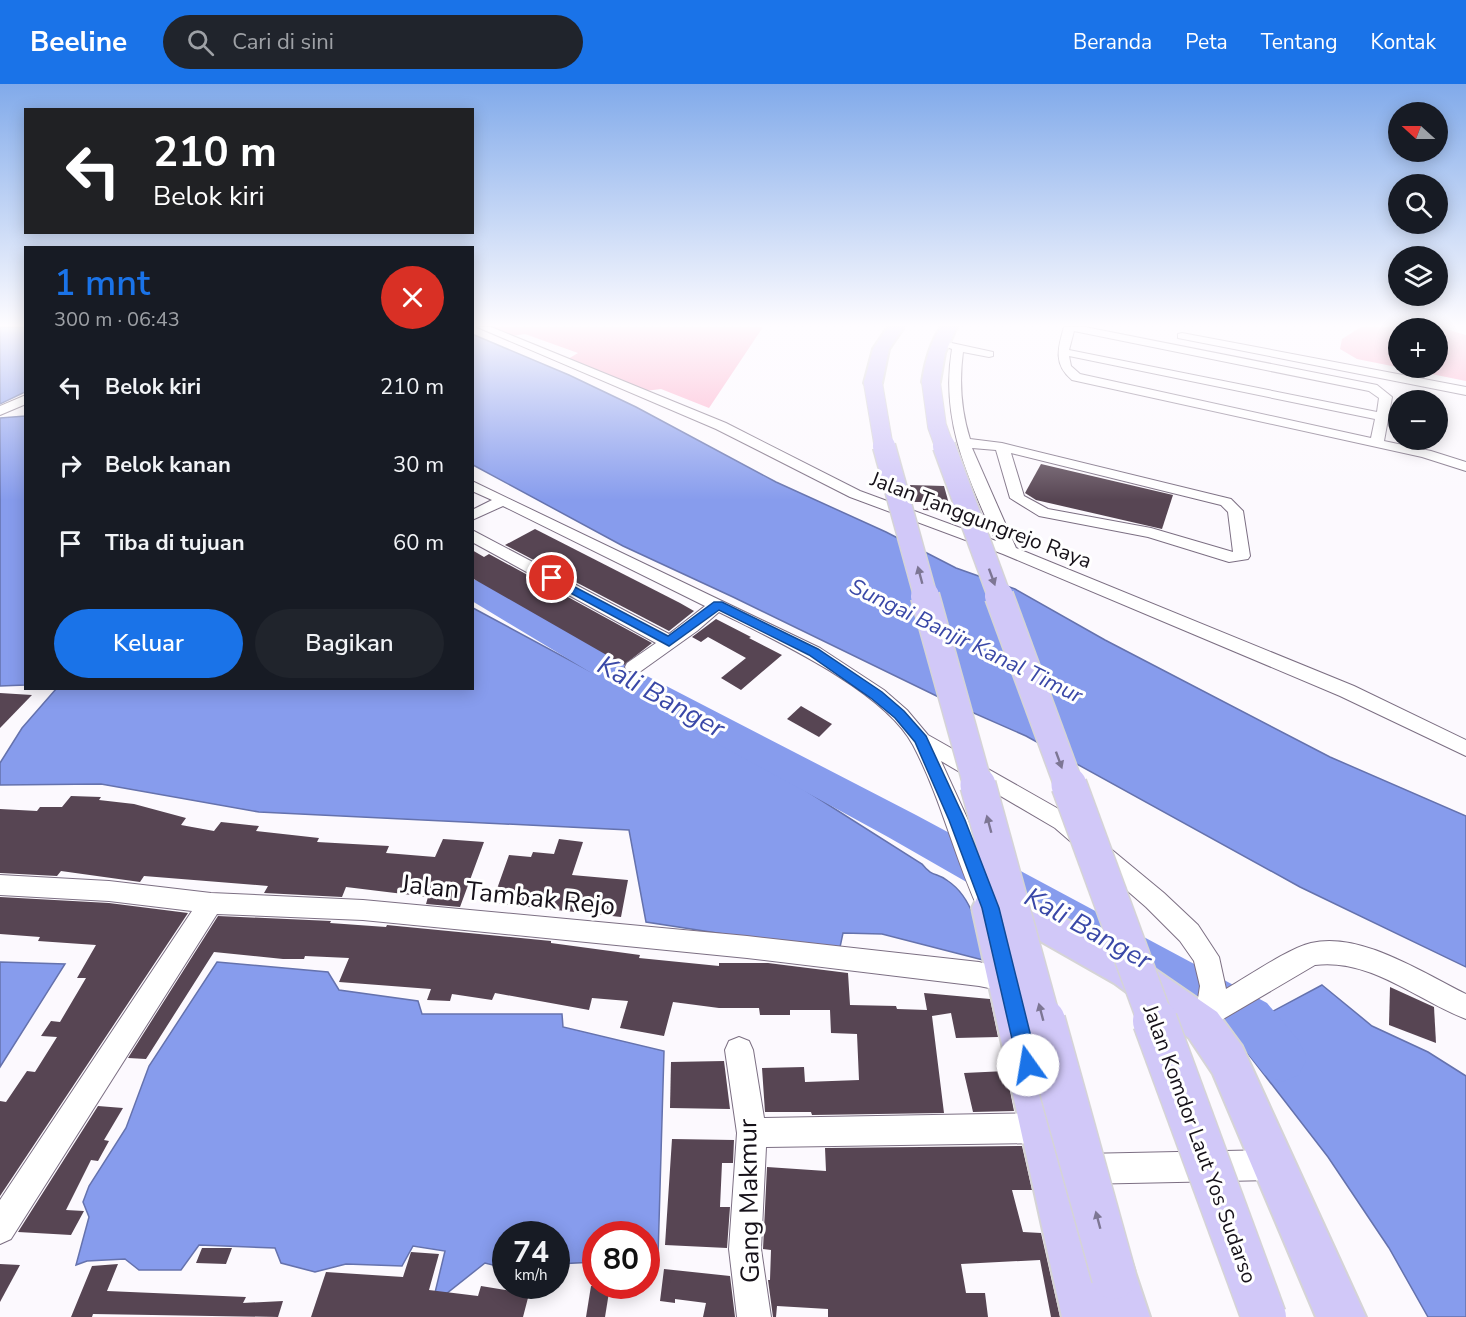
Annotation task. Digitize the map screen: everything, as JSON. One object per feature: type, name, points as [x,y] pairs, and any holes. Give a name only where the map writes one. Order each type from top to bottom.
[{"type":"highway","points":[[873,385],[880,432],[1119,1297]]},
{"type":"highway","name":"Jalan Komdor Laut Yos Sudarso","points":[[931,385],[937,426],[1264,1317]]},
{"type":"highway","points":[[1087,1317],[990,908],[993,901],[1002,902],[1127,971],[1210,1008],[1228,1060],[1341,1317]]},
{"type":"street","name":"Jalan Tanggungrejo Raya","points":[[621,385],[721,426],[855,494],[1009,551],[1347,692],[1466,749]]},
{"type":"street","points":[[953,385],[964,443],[1009,551]]},
{"type":"street","points":[[1110,385],[1426,454],[1466,467]]},
{"type":"street","points":[[1223,385],[1382,417]]},
{"type":"street","points":[[1356,385],[1373,388],[1386,397],[1377,443]]},
{"type":"street","points":[[1432,385],[1466,391]]},
{"type":"street","points":[[0,411],[24,400]]},
{"type":"street","points":[[964,443],[1002,447],[1226,502],[1235,511],[1242,556],[1229,557],[1151,533],[1044,513],[1017,498],[1002,447]]},
{"type":"street","points":[[474,486],[712,609],[813,652],[892,708],[921,740],[1063,822],[1155,900],[1188,933],[1206,957],[1210,1008],[1311,954],[1328,952],[1362,956],[1466,1007]]},
{"type":"street","points":[[474,493],[501,502]]},
{"type":"street","points":[[474,515],[501,502]]},
{"type":"street","points":[[474,536],[669,642]]},
{"type":"street","points":[[634,667],[712,609]]},
{"type":"street","points":[[921,740],[957,820],[990,908]]},
{"type":"street","name":"Jalan Tambak Rejo","points":[[0,885],[109,891],[211,903],[363,910],[688,941],[979,974],[1008,980]]},
{"type":"street","points":[[0,1228],[211,903]]},
{"type":"street","name":"Gang Makmur","points":[[739,1050],[752,1133],[745,1250],[753,1317]]},
{"type":"street","points":[[752,1133],[800,1130],[1043,1128]]},
{"type":"street","points":[[1053,1169],[1274,1165]]},
{"type":"shaded area","points":[[629,385],[725,385],[709,408],[661,389],[645,391]]},
{"type":"water","points":[[0,385],[24,385],[24,392],[0,404]]},
{"type":"water","name":"Sungai Banjir Kanal Timur","points":[[474,385],[589,385],[636,407],[776,482],[886,532],[956,568],[1015,589],[1105,640],[1330,757],[1466,816],[1466,967],[1300,887],[1026,736],[951,703],[623,546],[474,466]]},
{"type":"water","points":[[24,416],[24,685],[0,686],[0,418]]},
{"type":"water","points":[[474,609],[775,771],[922,864],[929,871],[944,878],[963,896],[974,916],[983,960],[882,934],[843,933],[839,952],[646,922],[629,830],[259,812],[101,784],[0,785],[0,763],[22,728],[55,690],[474,690]]},
{"type":"water","points":[[0,962],[65,964],[0,1067]]},
{"type":"water","points":[[217,962],[328,972],[339,990],[418,1001],[422,1014],[562,1014],[563,1027],[664,1051],[659,1221],[582,1221],[582,1263],[570,1263],[570,1221],[492,1221],[492,1265],[485,1263],[432,1305],[445,1251],[413,1246],[402,1266],[346,1264],[315,1272],[281,1263],[275,1248],[199,1245],[181,1270],[139,1270],[125,1259],[87,1261],[76,1265],[89,1217],[83,1202],[89,1186],[126,1128],[149,1066]]},
{"type":"water","points":[[1322,985],[1372,1026],[1428,1052],[1466,1076],[1466,1317],[1428,1317],[1389,1248],[1328,1157],[1232,1033]]},
{"type":"building","points":[[1041,464],[1173,495],[1162,529],[1036,500],[1025,493]]},
{"type":"building","points":[[910,485],[944,486],[951,511],[923,510],[922,502],[914,502]]},
{"type":"building","points":[[535,529],[694,611],[669,631],[505,545]]},
{"type":"building","points":[[474,551],[484,557],[489,554],[652,643],[624,665],[474,579]]},
{"type":"building","points":[[716,619],[782,655],[741,690],[721,678],[746,658],[708,637],[701,642],[692,637]]},
{"type":"building","points":[[0,693],[32,695],[0,728]]},
{"type":"building","points":[[801,706],[832,724],[819,737],[787,719]]},
{"type":"building","points":[[71,796],[101,797],[99,800],[134,804],[186,818],[181,825],[214,831],[221,822],[259,826],[256,831],[319,838],[317,842],[389,846],[386,853],[435,857],[443,839],[484,842],[460,907],[426,904],[428,897],[346,887],[342,897],[264,893],[268,886],[144,876],[140,882],[61,871],[57,876],[0,873],[0,809],[37,811],[40,807],[62,807]]},
{"type":"building","points":[[559,839],[583,842],[572,875],[628,880],[621,917],[492,903],[509,855],[531,857],[533,852],[554,854]]},
{"type":"building","points":[[0,897],[109,903],[188,913],[0,1196],[0,1101],[6,1102],[27,1071],[35,1072],[57,1037],[41,1036],[51,1021],[60,1022],[86,978],[77,978],[96,945],[38,941],[40,937],[0,934]]},
{"type":"building","points":[[218,916],[331,921],[330,923],[386,927],[387,925],[551,941],[551,943],[640,955],[639,958],[719,966],[719,963],[768,963],[848,973],[850,1005],[896,1006],[897,1009],[927,1010],[924,993],[990,999],[998,1037],[956,1038],[951,1013],[932,1016],[944,1113],[812,1115],[811,1112],[765,1112],[762,1068],[804,1067],[805,1082],[859,1080],[857,1034],[831,1033],[830,1010],[790,1010],[790,1015],[760,1015],[759,1008],[719,1008],[673,1002],[664,1036],[620,1028],[628,1001],[592,998],[589,1010],[495,993],[492,1000],[452,994],[450,1001],[427,1000],[431,989],[339,982],[349,958],[305,956],[304,959],[283,959],[214,952],[146,1059],[128,1058]]},
{"type":"building","points":[[1390,987],[1434,1007],[1436,1043],[1389,1025]]},
{"type":"building","points":[[724,1061],[730,1109],[670,1108],[671,1062]]},
{"type":"building","points":[[1006,1071],[1014,1111],[973,1112],[964,1073]]},
{"type":"building","points":[[98,1106],[123,1108],[104,1140],[109,1141],[98,1161],[91,1160],[66,1210],[84,1211],[71,1235],[18,1232]]},
{"type":"building","points":[[672,1139],[734,1140],[733,1163],[722,1163],[720,1207],[730,1207],[727,1248],[665,1245]]},
{"type":"building","points":[[1022,1146],[1032,1190],[1012,1190],[1023,1232],[1041,1233],[1060,1317],[1051,1317],[1040,1260],[961,1264],[966,1293],[985,1293],[988,1317],[828,1317],[828,1309],[777,1306],[776,1317],[773,1317],[768,1280],[770,1280],[771,1250],[763,1249],[767,1167],[826,1171],[825,1148]]},
{"type":"building","points":[[202,1248],[232,1248],[226,1264],[196,1263]]},
{"type":"building","points":[[411,1252],[439,1254],[429,1290],[478,1296],[481,1286],[492,1288],[492,1299],[528,1299],[523,1317],[311,1317],[326,1272],[403,1277]]},
{"type":"building","points":[[0,1264],[20,1265],[0,1302]]},
{"type":"building","points":[[118,1264],[107,1291],[246,1297],[243,1303],[283,1301],[278,1317],[93,1314],[92,1317],[71,1317],[92,1266]]},
{"type":"building","points":[[664,1269],[730,1276],[735,1317],[703,1317],[706,1303],[675,1299],[675,1303],[660,1301]]},
{"type":"building","points":[[589,1299],[608,1299],[605,1317],[586,1317]]},
{"type":"waterway","name":"Kali Banger","points":[[474,589],[635,684],[902,826],[1250,1019],[1282,1058]]},
{"type":"route","points":[[552,578],[669,642],[718,604],[833,664],[877,695],[900,715],[921,740],[957,820],[990,908],[1028,1065]]}]
